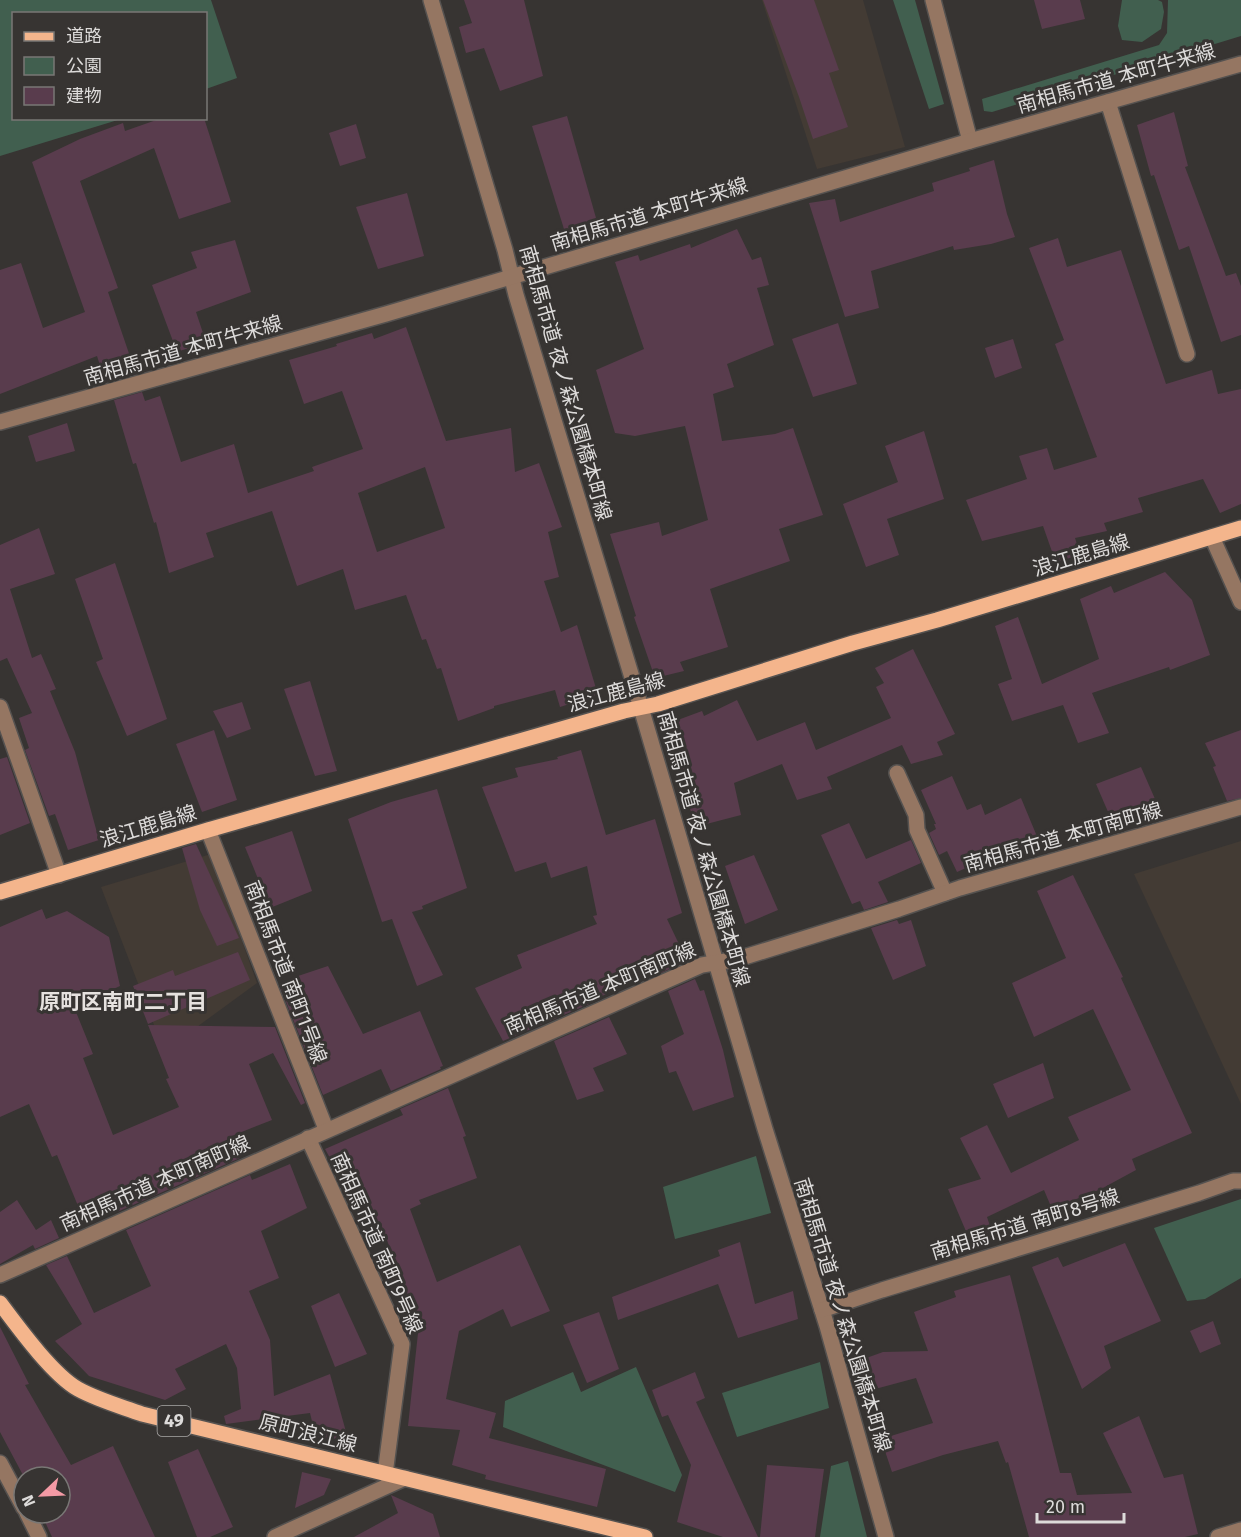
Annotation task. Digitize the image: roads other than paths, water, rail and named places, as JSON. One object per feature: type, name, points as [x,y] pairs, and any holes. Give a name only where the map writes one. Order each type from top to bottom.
[{"type":"main road","name":"浪江鹿島線","points":[[0,892],[208,830],[640,707],[658,704],[853,643],[937,620],[1241,528]]},
{"type":"main road","name":"原町浪江線","points":[[0,1303],[53,1368],[75,1388],[103,1400],[142,1413],[645,1537]]},
{"type":"street","name":"南相馬市道 夜ノ森公園橋本町線","points":[[430,0],[715,962],[822,1310],[886,1537]]},
{"type":"street","points":[[933,0],[970,141]]},
{"type":"street","name":"南相馬市道 本町牛来線","points":[[0,422],[364,321],[970,141],[1241,64]]},
{"type":"street","points":[[1108,102],[1187,354]]},
{"type":"street","points":[[1212,537],[1241,602]]},
{"type":"street","points":[[0,707],[59,875]]},
{"type":"street","points":[[897,773],[916,815],[917,830],[945,892]]},
{"type":"street","name":"南相馬市道 本町南町線","points":[[0,1275],[689,970],[794,943],[945,892],[1241,807]]},
{"type":"street","name":"南相馬市道 南町1号線","points":[[208,830],[326,1130]]},
{"type":"street","name":"南相馬市道 南町9号線","points":[[308,1138],[402,1344],[385,1474]]},
{"type":"street","name":"南相馬市道 南町8号線","points":[[822,1310],[1233,1181],[1241,1181]]},
{"type":"street","points":[[0,1463],[12,1486]]},
{"type":"street","points":[[275,1537],[405,1478]]},
{"type":"street","points":[[1218,1537],[1241,1530]]},
{"type":"district","name":"原町区南町二丁目","points":[[123,1002]]}]
